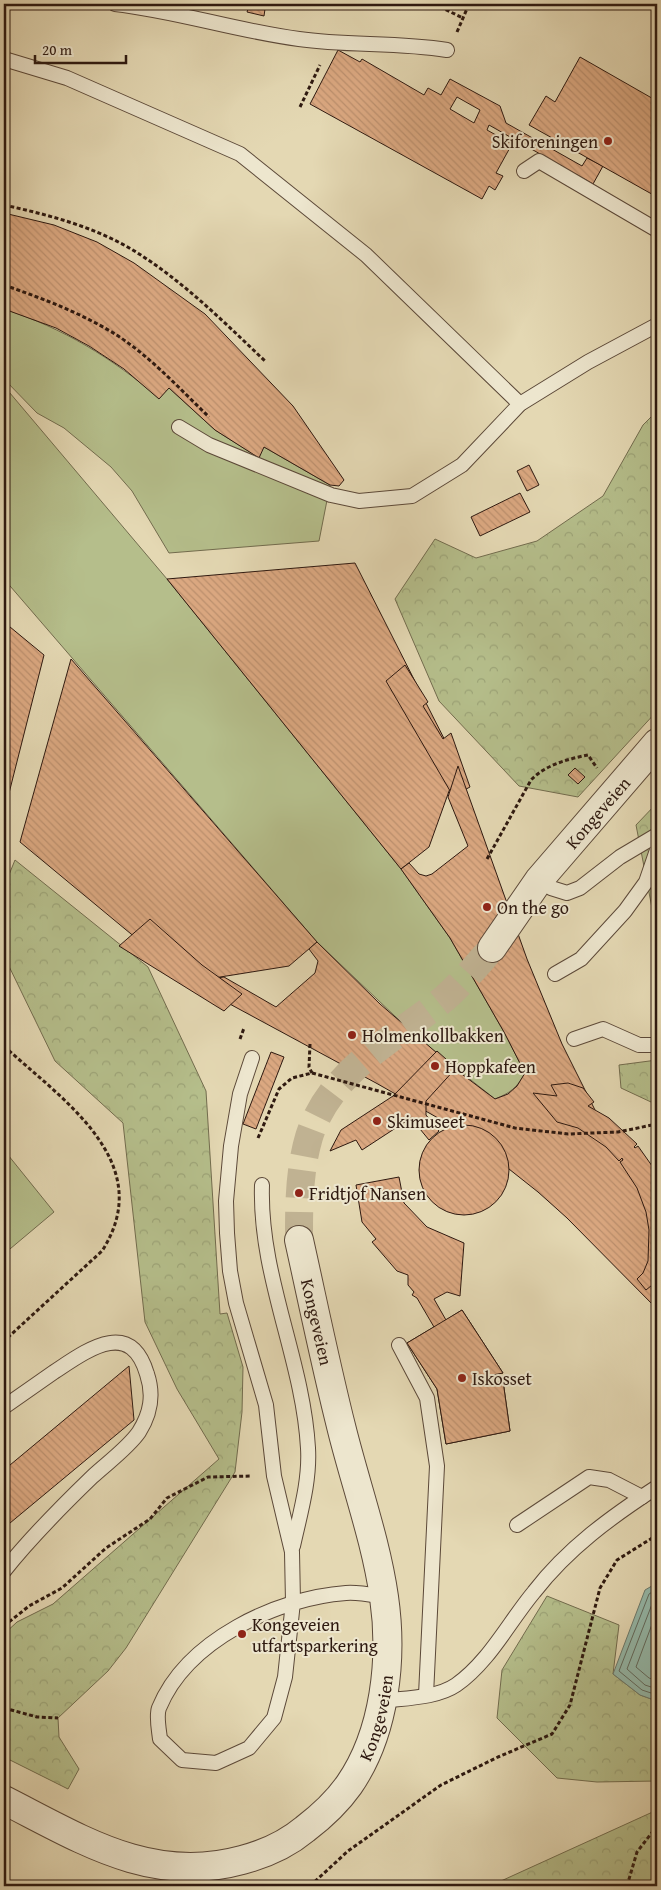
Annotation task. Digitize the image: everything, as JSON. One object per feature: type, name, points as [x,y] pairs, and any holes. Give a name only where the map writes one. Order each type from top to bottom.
[{"type":"street","name":"Kongeveien","points":[[492,948],[539,880],[657,743]]},
{"type":"street","name":"Kongeveien","points":[[4,1800],[84,1841],[137,1861],[187,1868],[231,1863],[276,1848],[300,1834],[339,1798],[361,1764],[382,1701],[388,1650],[384,1596],[342,1431],[299,1240]]},
{"type":"lane","points":[[115,4],[155,9],[236,28],[299,39],[417,45],[447,50]]},
{"type":"lane","points":[[4,59],[68,78],[240,154],[366,255],[520,404]]},
{"type":"lane","points":[[524,170],[539,161],[657,230]]},
{"type":"lane","points":[[179,427],[217,449],[331,496],[359,501],[412,496],[462,465],[520,404],[588,362],[657,325]]},
{"type":"lane","points":[[539,880],[551,888],[560,891],[566,892],[580,888],[620,857],[657,835]]},
{"type":"lane","points":[[555,974],[581,959],[625,911],[646,882],[657,850]]},
{"type":"lane","points":[[574,1040],[603,1029],[639,1045],[657,1045]]},
{"type":"lane","points":[[252,1058],[240,1094],[231,1146],[226,1201],[227,1233],[230,1271],[236,1303],[266,1405],[274,1476],[292,1552],[293,1602],[286,1677],[274,1718],[249,1748],[216,1763],[182,1760],[160,1738],[158,1710],[175,1682],[194,1658],[222,1637],[249,1620],[293,1602],[346,1592],[384,1596]]},
{"type":"lane","points":[[262,1185],[261,1209],[266,1253],[304,1413],[308,1448],[308,1479],[292,1552]]},
{"type":"lane","points":[[4,1406],[89,1349],[112,1342],[128,1346],[136,1351],[142,1360],[152,1396],[149,1414],[138,1433],[81,1488],[4,1571]]},
{"type":"lane","points":[[399,1346],[427,1398],[437,1466],[426,1695]]},
{"type":"lane","points":[[517,1525],[589,1477],[609,1480],[642,1497]]},
{"type":"lane","points":[[382,1701],[426,1695],[455,1686],[475,1668],[534,1590],[565,1557],[592,1531],[657,1487]]},
{"type":"path","points":[[434,4],[463,18]]},
{"type":"path","points":[[447,50],[469,4]]},
{"type":"path","points":[[487,4],[520,7],[622,4]]},
{"type":"path","points":[[300,108],[319,66]]},
{"type":"path","points":[[4,205],[52,216],[94,231],[136,252],[205,304],[266,362]]},
{"type":"path","points":[[4,286],[56,303],[112,331],[162,371],[216,423]]},
{"type":"path","points":[[487,859],[531,780],[538,773],[575,757],[588,755],[602,774]]},
{"type":"path","points":[[310,1044],[309,1067],[312,1073]]},
{"type":"path","points":[[4,1046],[92,1130],[110,1154],[117,1171],[119,1189],[116,1223],[111,1237],[102,1251],[4,1341]]},
{"type":"path","points":[[257,1143],[259,1133],[279,1089],[292,1078],[312,1073],[515,1128],[568,1134],[618,1132],[657,1124]]},
{"type":"path","points":[[4,1626],[29,1606],[62,1588],[106,1548],[150,1519],[167,1498],[181,1490],[208,1477],[274,1476]]},
{"type":"path","points":[[310,1886],[348,1850],[441,1786],[498,1757],[552,1734],[570,1706],[600,1588],[617,1560],[657,1535]]},
{"type":"path","points":[[4,1708],[37,1717],[58,1718]]},
{"type":"path","points":[[626,1886],[637,1852],[657,1826]]},
{"type":"green space","points":[[4,309],[67,335],[105,357],[159,398],[169,388],[215,430],[258,457],[264,447],[330,485],[319,541],[169,553],[132,491],[111,467],[64,428],[37,413],[4,379]]},
{"type":"green space","points":[[4,386],[167,579],[401,869],[450,938],[504,1032],[525,1073],[519,1083],[509,1092],[495,1099],[419,1039],[317,942],[4,579]]},
{"type":"green space","points":[[657,411],[657,711],[578,797],[519,786],[439,701],[395,599],[435,539],[476,558],[537,541],[603,496],[643,425]]},
{"type":"green space","points":[[657,803],[657,934],[636,825]]},
{"type":"green space","points":[[15,860],[148,967],[206,1091],[220,1314],[227,1313],[243,1367],[242,1412],[235,1472],[126,1648],[108,1671],[58,1718],[59,1737],[79,1769],[68,1789],[4,1757],[4,1634],[17,1622],[53,1604],[219,1459],[177,1389],[145,1322],[123,1123],[55,1061],[4,956],[4,887]]},
{"type":"green space","points":[[657,1060],[657,1101],[651,1102],[621,1088],[619,1065]]},
{"type":"green space","points":[[4,1150],[54,1212],[4,1254]]},
{"type":"green space","points":[[547,1596],[619,1625],[613,1674],[640,1695],[657,1701],[657,1781],[597,1782],[557,1778],[497,1718],[502,1670]]},
{"type":"green space","points":[[657,1810],[657,1886],[490,1886]]},
{"type":"water","points":[[657,1583],[657,1701],[640,1695],[613,1674],[645,1590]]},
{"type":"building","points":[[249,6],[265,9],[264,16],[247,12]]},
{"type":"building","points":[[338,50],[360,62],[362,59],[424,95],[428,88],[441,95],[450,79],[500,106],[506,123],[582,166],[587,158],[603,166],[593,184],[489,125],[487,130],[512,144],[496,173],[503,176],[495,190],[489,186],[482,199],[310,104]],"holes":[[[457,97],[480,110],[474,123],[450,109]]]},
{"type":"building","name":"Skiforeningen","points":[[580,57],[657,101],[657,197],[529,125],[546,96],[555,102]]},
{"type":"building","points":[[4,213],[54,225],[97,242],[134,263],[205,314],[293,406],[344,480],[339,486],[330,485],[264,447],[259,458],[215,430],[169,388],[159,399],[124,369],[89,346],[56,328],[4,309]]},
{"type":"building","points":[[529,465],[539,485],[527,491],[517,471]]},
{"type":"building","points":[[520,493],[530,512],[480,536],[471,517]]},
{"type":"building","points":[[355,563],[458,766],[429,847],[401,869],[167,579]]},
{"type":"building","points":[[4,622],[44,655],[4,813]]},
{"type":"building","points":[[71,659],[317,942],[289,966],[189,982],[20,842]]},
{"type":"building","points":[[405,665],[428,702],[423,706],[443,739],[451,733],[470,787],[453,796],[386,681]]},
{"type":"building","name":"Holmenkollbakken","points":[[458,766],[527,959],[562,1044],[608,1136],[657,1215],[657,1309],[567,1218],[538,1192],[461,1131],[189,982],[224,977],[276,1007],[315,973],[318,961],[309,949],[317,942],[380,1004],[459,1072],[495,1099],[508,1094],[517,1086],[525,1073],[504,1032],[450,938],[401,869],[409,863],[419,874],[426,876],[432,874],[468,846],[448,797]]},
{"type":"building","points":[[575,768],[585,777],[578,784],[568,775]]},
{"type":"building","points":[[150,919],[202,965],[242,994],[224,1011],[119,946]]},
{"type":"building","points":[[437,1051],[456,1068],[426,1101],[426,1115],[439,1131],[429,1140],[411,1118],[362,1150],[356,1140],[330,1151],[341,1130],[393,1096]]},
{"type":"building","points":[[271,1052],[284,1057],[256,1129],[243,1124]]},
{"type":"building","points":[[568,1083],[583,1088],[594,1102],[588,1106],[609,1118],[637,1144],[634,1147],[638,1146],[657,1173],[657,1281],[646,1290],[637,1279],[643,1273],[648,1261],[649,1230],[646,1212],[637,1188],[620,1162],[623,1160],[622,1158],[619,1161],[606,1147],[578,1128],[557,1122],[533,1093],[557,1096],[551,1085]]},
{"type":"building","points":[[455,1125],[473,1125],[489,1132],[502,1145],[509,1161],[509,1179],[502,1195],[489,1208],[473,1215],[455,1215],[439,1208],[426,1195],[419,1179],[419,1161],[426,1145],[439,1132]]},
{"type":"building","points":[[399,1177],[404,1203],[427,1227],[464,1243],[460,1296],[447,1292],[434,1299],[446,1320],[462,1310],[503,1373],[493,1375],[494,1382],[503,1381],[510,1431],[446,1444],[437,1389],[407,1343],[434,1327],[417,1298],[412,1295],[414,1292],[408,1285],[408,1275],[397,1271],[372,1242],[376,1239],[362,1222],[356,1185]]},
{"type":"building","name":"Iskosset","points":[[462,1310],[503,1373],[493,1375],[494,1382],[503,1381],[510,1431],[446,1444],[437,1389],[407,1343]]},
{"type":"building","points":[[129,1366],[134,1420],[4,1528],[4,1470]]},
{"type":"tunnel","points":[[299,1240],[300,1188],[303,1163],[309,1137],[319,1113],[332,1093],[348,1074],[366,1058],[445,998],[492,948]]},
{"type":"place","name":"Skiforeningen","points":[[608,141]]},
{"type":"place","name":"On the go","points":[[487,907]]},
{"type":"place","name":"Holmenkollbakken","points":[[352,1035]]},
{"type":"place","name":"Hoppkafeen","points":[[435,1066]]},
{"type":"place","name":"Skimuseet","points":[[377,1121]]},
{"type":"place","name":"Fridtjof Nansen","points":[[299,1193]]},
{"type":"place","name":"Iskosset","points":[[462,1378]]},
{"type":"place","name":"Kongeveien utfartsparkering","points":[[242,1634]]}]
